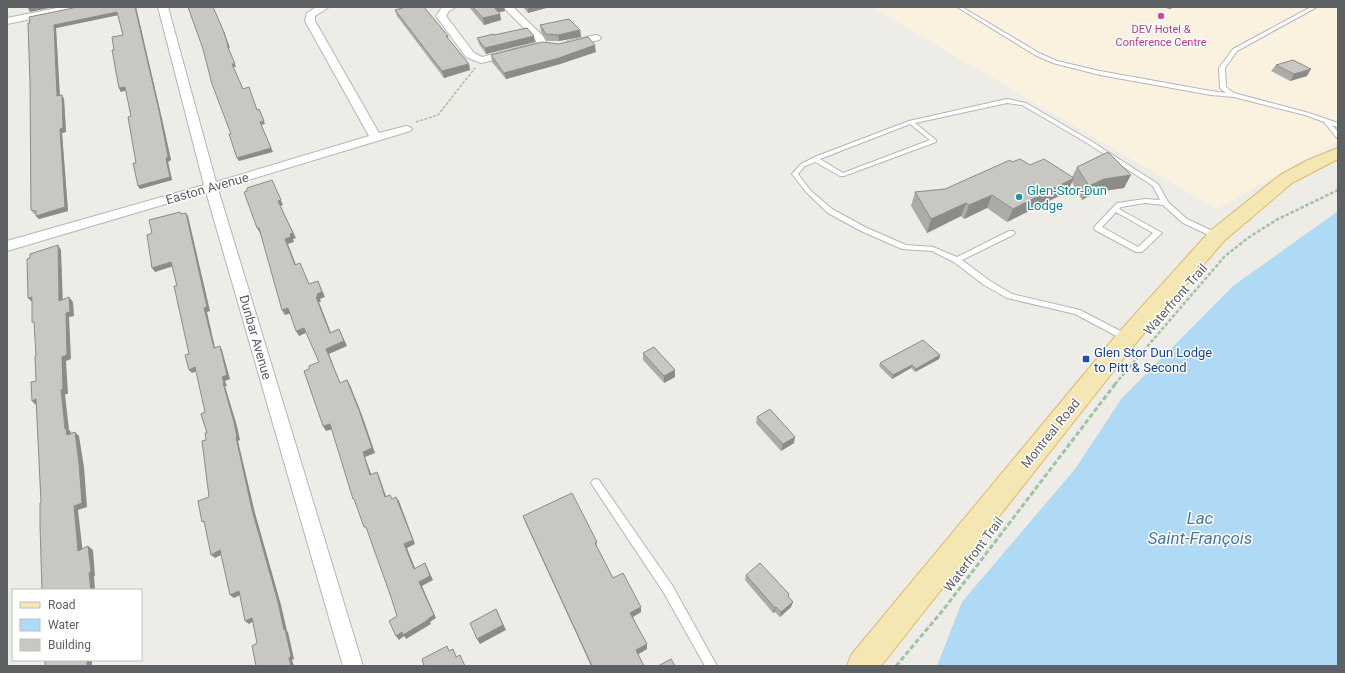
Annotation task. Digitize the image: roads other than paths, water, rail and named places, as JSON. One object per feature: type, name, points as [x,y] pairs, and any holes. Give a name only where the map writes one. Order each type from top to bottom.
[{"type":"main road","name":"Montreal Road","points":[[862,666],[1127,338],[1180,276],[1217,236],[1286,179],[1338,153]]},
{"type":"main road","name":"Montreal Road","points":[[1249,211],[1316,180],[1338,168]]},
{"type":"street","points":[[7,21],[75,7]]},
{"type":"street","name":"Dunbar Avenue","points":[[163,7],[211,187],[353,666]]},
{"type":"street","points":[[324,7],[314,11],[310,15],[310,21],[376,138]]},
{"type":"street","points":[[451,7],[445,9],[441,16],[470,55],[481,60],[530,49],[542,44],[557,46],[596,38]]},
{"type":"street","points":[[508,7],[540,38],[542,44]]},
{"type":"street","name":"Easton Avenue","points":[[7,246],[406,129]]},
{"type":"lane","points":[[959,7],[1037,54],[1055,62],[1107,75],[1211,93],[1234,95],[1307,114],[1338,126]]},
{"type":"lane","points":[[1234,95],[1223,88],[1222,68],[1235,50],[1314,7]]},
{"type":"lane","points":[[1127,338],[1077,312],[1010,296],[987,284],[957,260],[933,249],[905,247],[863,229],[830,211],[809,192],[795,174],[803,165],[814,159],[910,122],[1007,101],[1024,104],[1089,142],[1156,185],[1165,203],[1185,221],[1217,236]]},
{"type":"lane","points":[[1326,121],[1338,136]]},
{"type":"lane","points":[[814,159],[842,175],[934,141],[910,122]]},
{"type":"lane","points":[[1115,209],[1158,233],[1139,250],[1097,228],[1115,209],[1119,205],[1145,201],[1165,203]]},
{"type":"lane","points":[[957,260],[1011,233]]},
{"type":"lane","points":[[596,483],[668,589],[711,666]]},
{"type":"water","name":"Lac Saint-François","points":[[1338,211],[1338,666],[937,666],[962,602],[1075,469],[1122,398],[1233,286]]},
{"type":"place","name":"DEV Hotel & Conference Centre","points":[[1161,16]]},
{"type":"place","name":"Glen-Stor-Dun Lodge","points":[[1019,197]]},
{"type":"place","name":"Glen Stor Dun Lodge to Pitt & Second","points":[[1086,359]]}]
